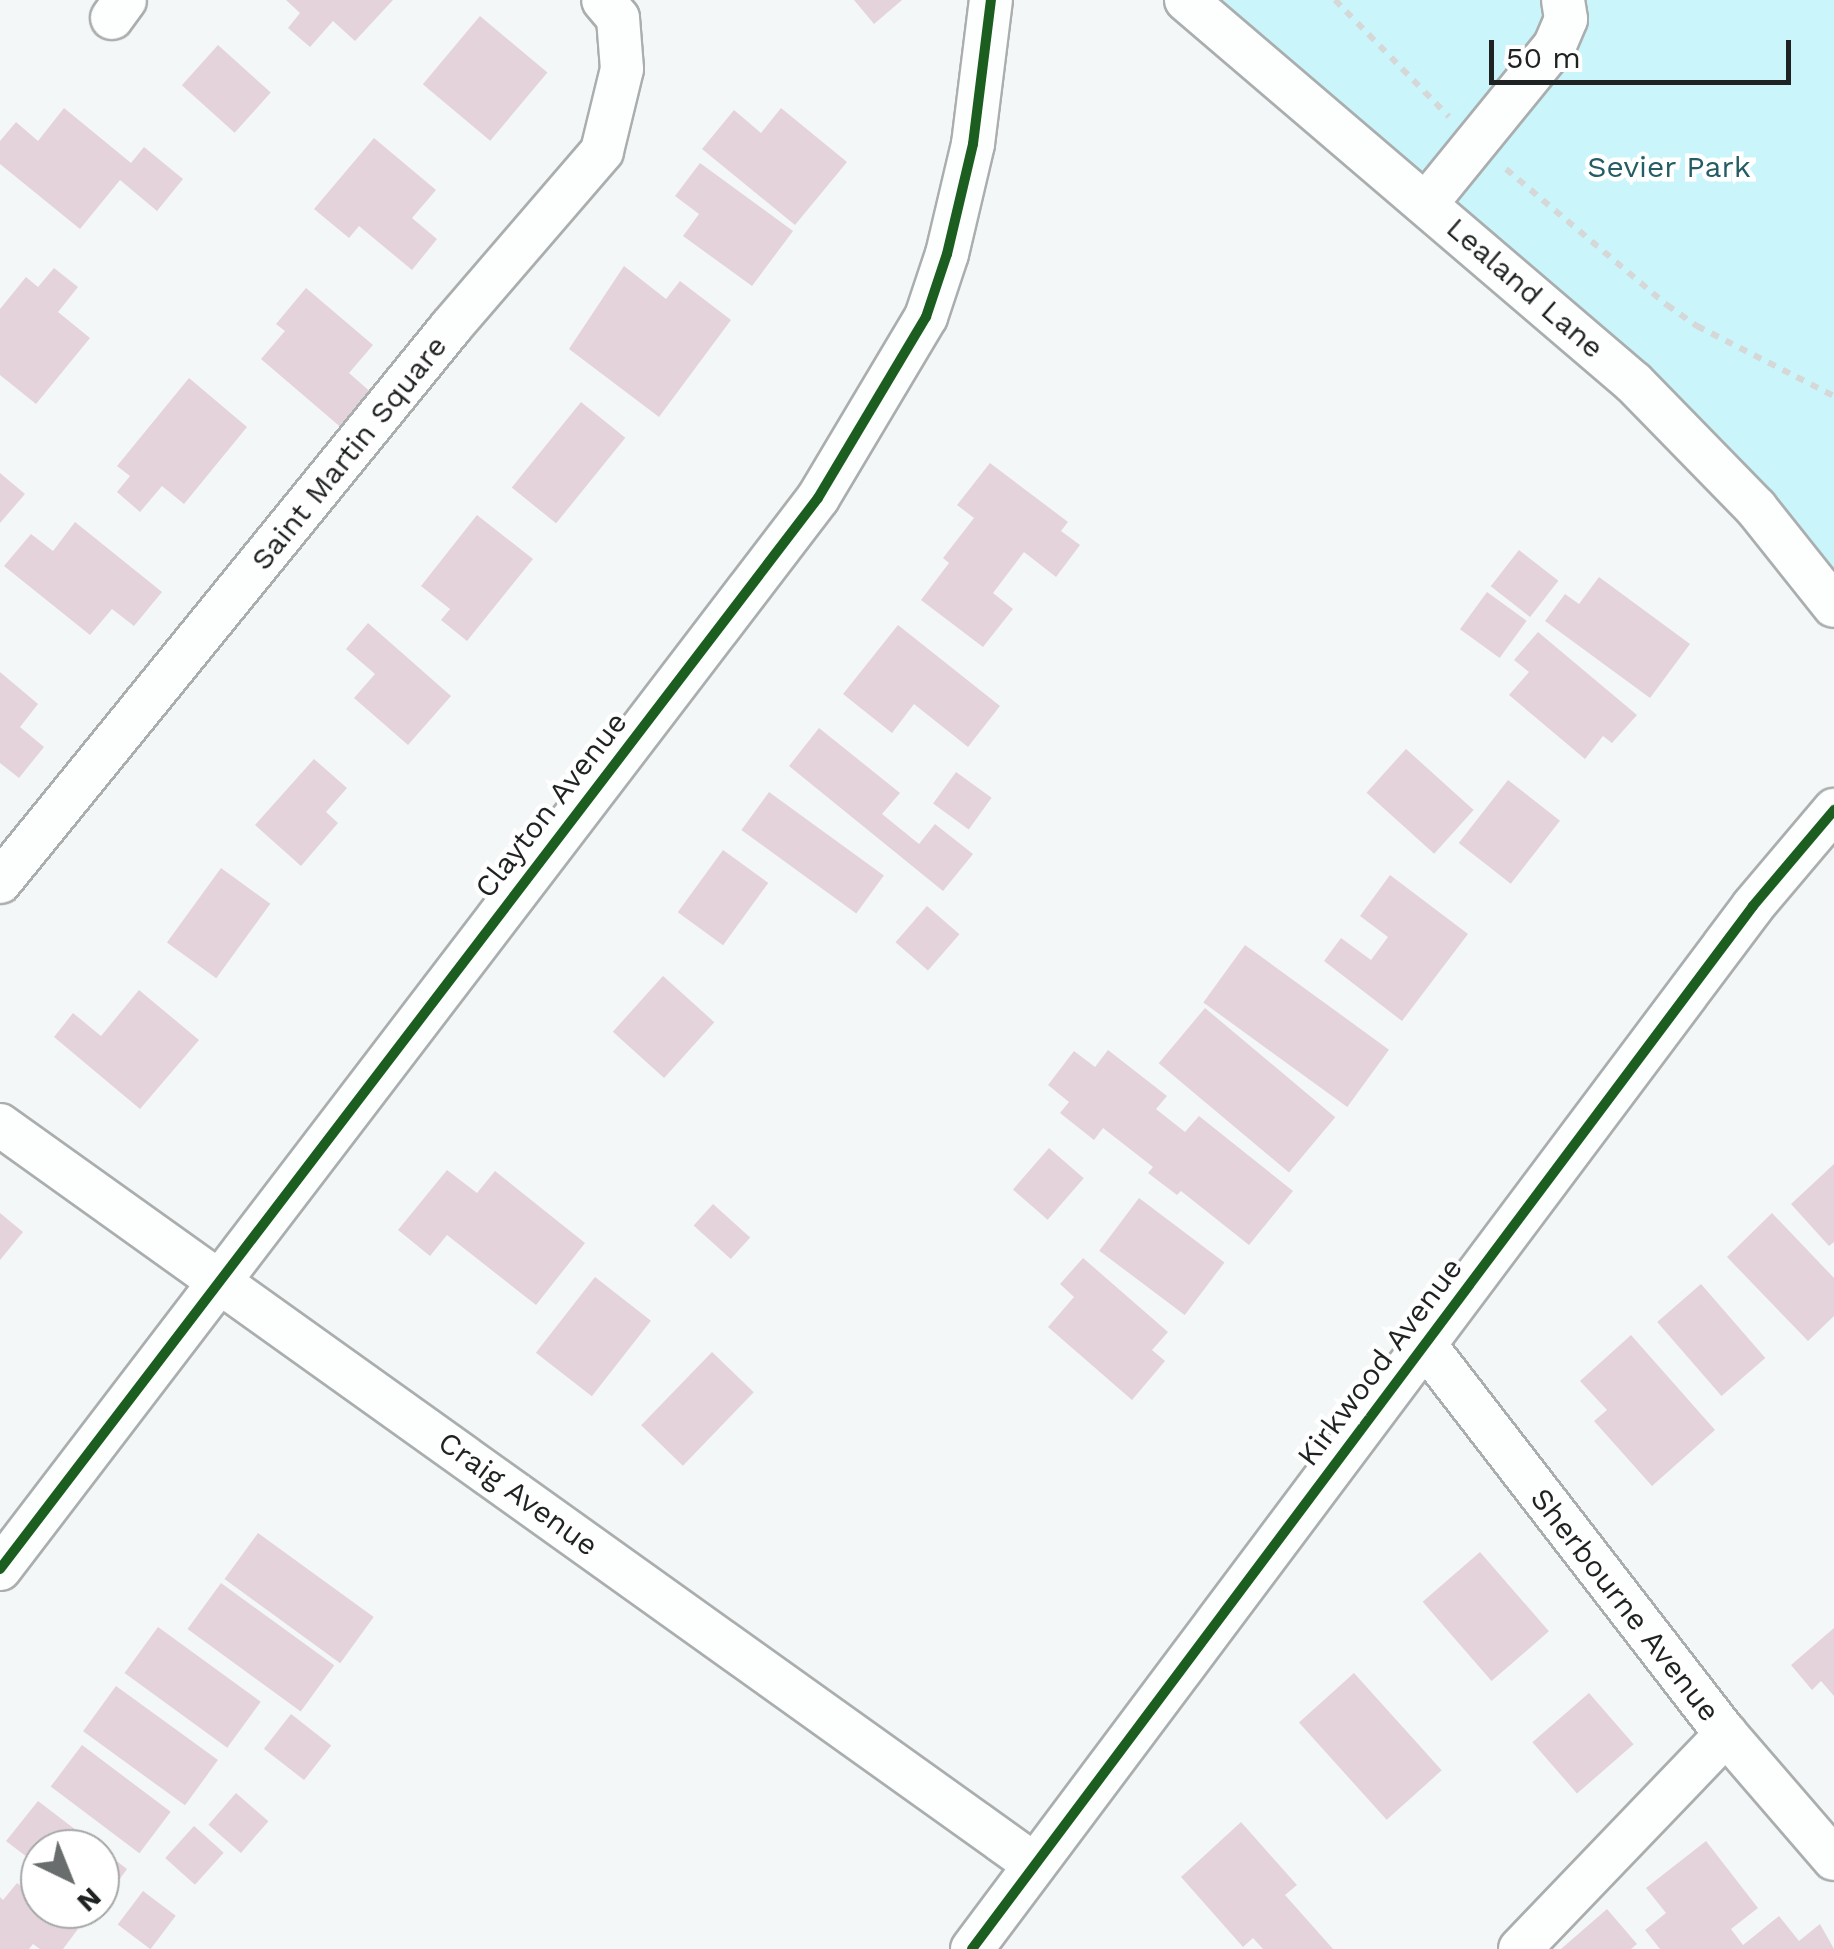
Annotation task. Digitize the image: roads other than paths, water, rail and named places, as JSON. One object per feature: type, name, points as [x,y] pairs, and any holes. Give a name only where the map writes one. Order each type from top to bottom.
[{"type":"street","name":"Saint Martin Square","points":[[0,882],[450,328],[602,151],[622,69],[618,18],[603,0]]},
{"type":"street","name":"Clayton Avenue","points":[[0,1569],[218,1278],[818,498],[926,316],[947,254],[973,144],[992,0]]},
{"type":"street","name":"Lealand Lane","points":[[1186,0],[1533,292],[1696,442],[1783,540],[1834,606]]},
{"type":"street","points":[[1426,204],[1555,46],[1566,19],[1563,0]]},
{"type":"street","name":"Kirkwood Avenue","points":[[972,1949],[1753,906],[1834,810]]},
{"type":"street","name":"Craig Avenue","points":[[0,1125],[1035,1865]]},
{"type":"street","name":"Sherbourne Avenue","points":[[1425,1344],[1726,1734],[1834,1859]]},
{"type":"street","points":[[1520,1949],[1726,1734]]},
{"type":"park label","name":"Sevier Park","points":[[1669,167]]}]
